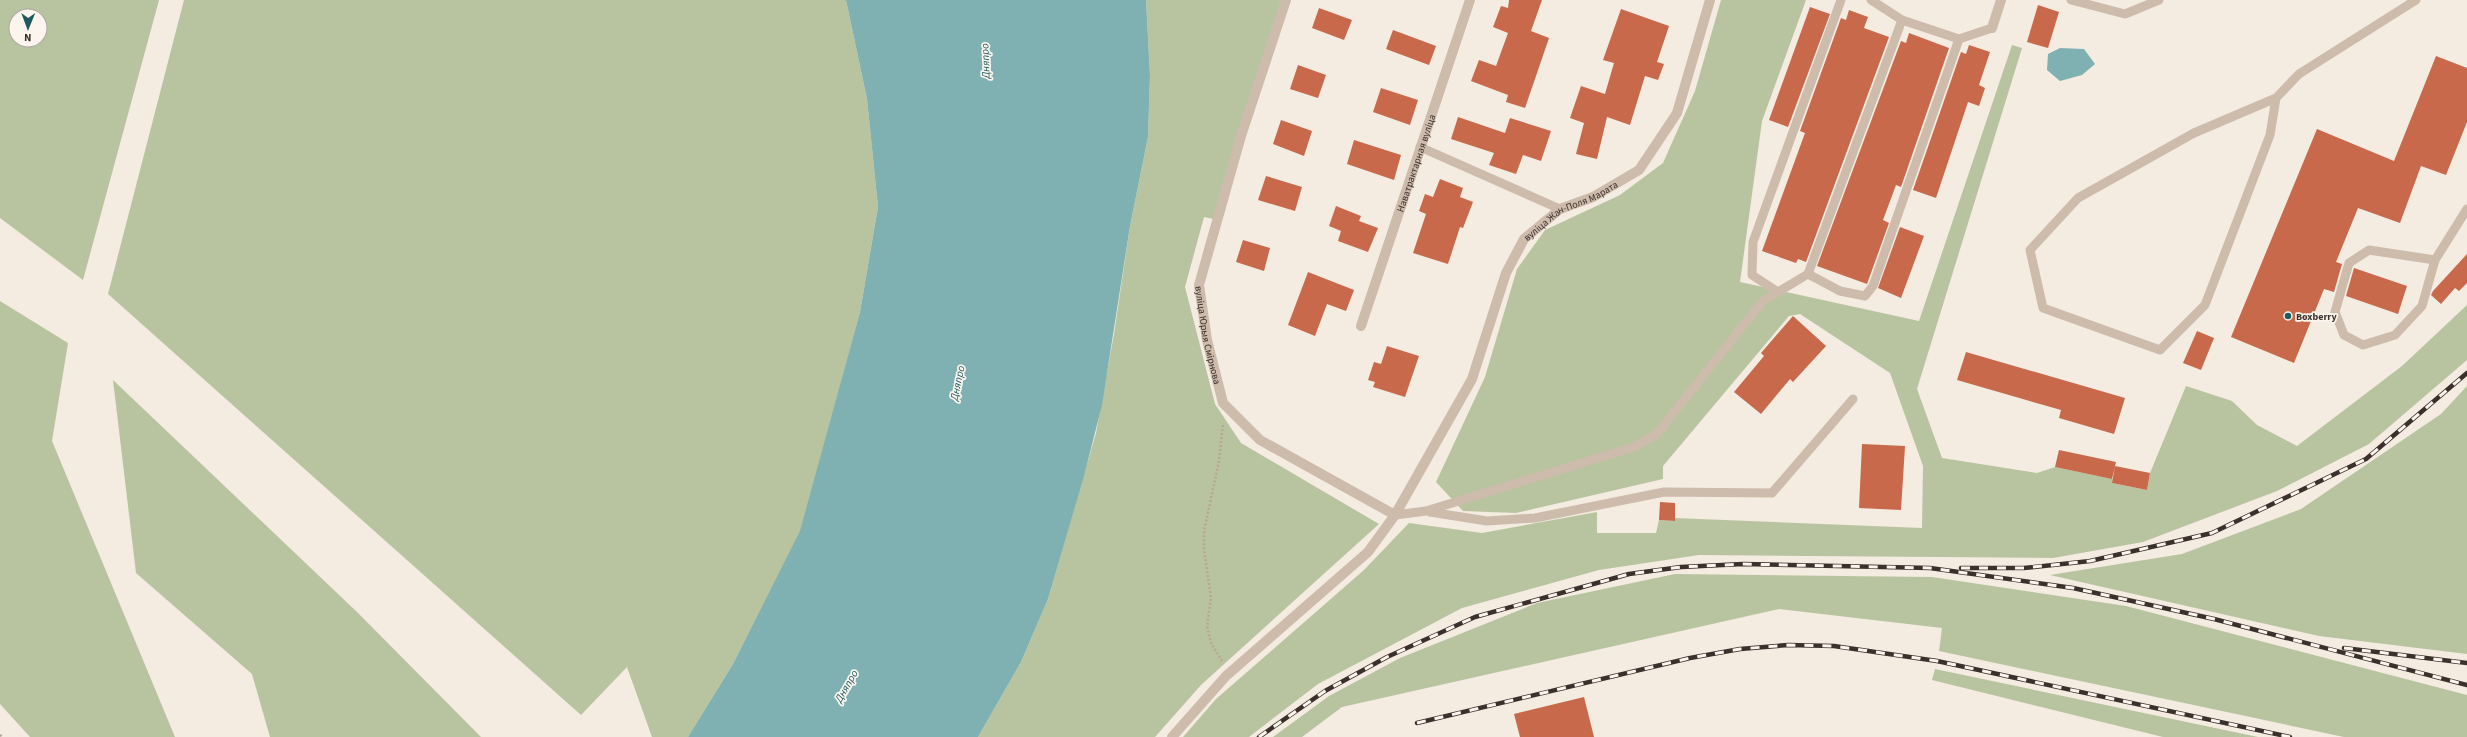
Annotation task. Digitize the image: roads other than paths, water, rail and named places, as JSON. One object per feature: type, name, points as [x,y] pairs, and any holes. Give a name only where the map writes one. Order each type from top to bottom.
[{"type":"street","name":"вуліца Юрыя Смірнова","points":[[1286,0],[1241,136],[1199,285],[1207,340],[1223,403],[1260,440],[1395,515]]},
{"type":"street","name":"Наватрактарная вуліца","points":[[1362,326],[1420,147],[1470,0]]},
{"type":"street","name":"вуліца Жан-Поля Марата","points":[[1172,737],[1226,676],[1368,552],[1395,515],[1472,379],[1506,273],[1524,239],[1560,209],[1593,197],[1639,170],[1677,113],[1710,0]]},
{"type":"street","points":[[1992,28],[2001,0]]},
{"type":"lane","points":[[1778,292],[1752,275],[1753,242],[1841,0]]},
{"type":"lane","points":[[1871,0],[1902,20],[1959,39],[1992,28]]},
{"type":"lane","points":[[2071,0],[2125,14],[2147,3],[2159,0]]},
{"type":"lane","points":[[2276,98],[2270,135],[2204,305],[2160,350],[2043,308],[2030,250],[2078,198],[2194,133],[2276,98],[2299,74],[2416,0]]},
{"type":"lane","points":[[1395,515],[1426,511],[1634,447],[1656,436],[1763,301],[1808,274],[1902,20]]},
{"type":"lane","points":[[1808,274],[1840,291],[1865,296],[1873,286],[1959,39]]},
{"type":"lane","points":[[1420,147],[1560,209]]},
{"type":"lane","points":[[2435,260],[2369,250],[2349,263],[2335,312],[2344,335],[2363,345],[2395,336],[2422,306],[2435,260],[2467,209]]},
{"type":"lane","points":[[1426,511],[1487,521],[1535,518],[1664,492],[1772,492],[1853,400]]},
{"type":"water","name":"Дняпро","points":[[846,0],[1146,0],[1150,76],[1148,137],[1130,226],[1102,405],[1084,476],[1048,599],[1021,662],[978,737],[688,737],[733,664],[800,531],[860,312],[878,207],[867,99]]},
{"type":"water","points":[[2060,48],[2084,49],[2095,64],[2082,75],[2060,81],[2047,70],[2048,54]]},
{"type":"railway","points":[[1961,568],[2024,568],[2090,561],[2212,533],[2366,459],[2467,373]]},
{"type":"railway","points":[[1259,737],[1325,691],[1387,657],[1475,617],[1629,574],[1681,567],[1743,564],[1930,568],[2073,588],[2214,619],[2467,685]]},
{"type":"railway","points":[[1417,723],[1690,658],[1740,649],[1788,645],[1834,646],[1937,661],[2290,737]]},
{"type":"railway","points":[[2344,648],[2467,663]]},
{"type":"place","name":"Boxberry","points":[[2288,316]]}]
